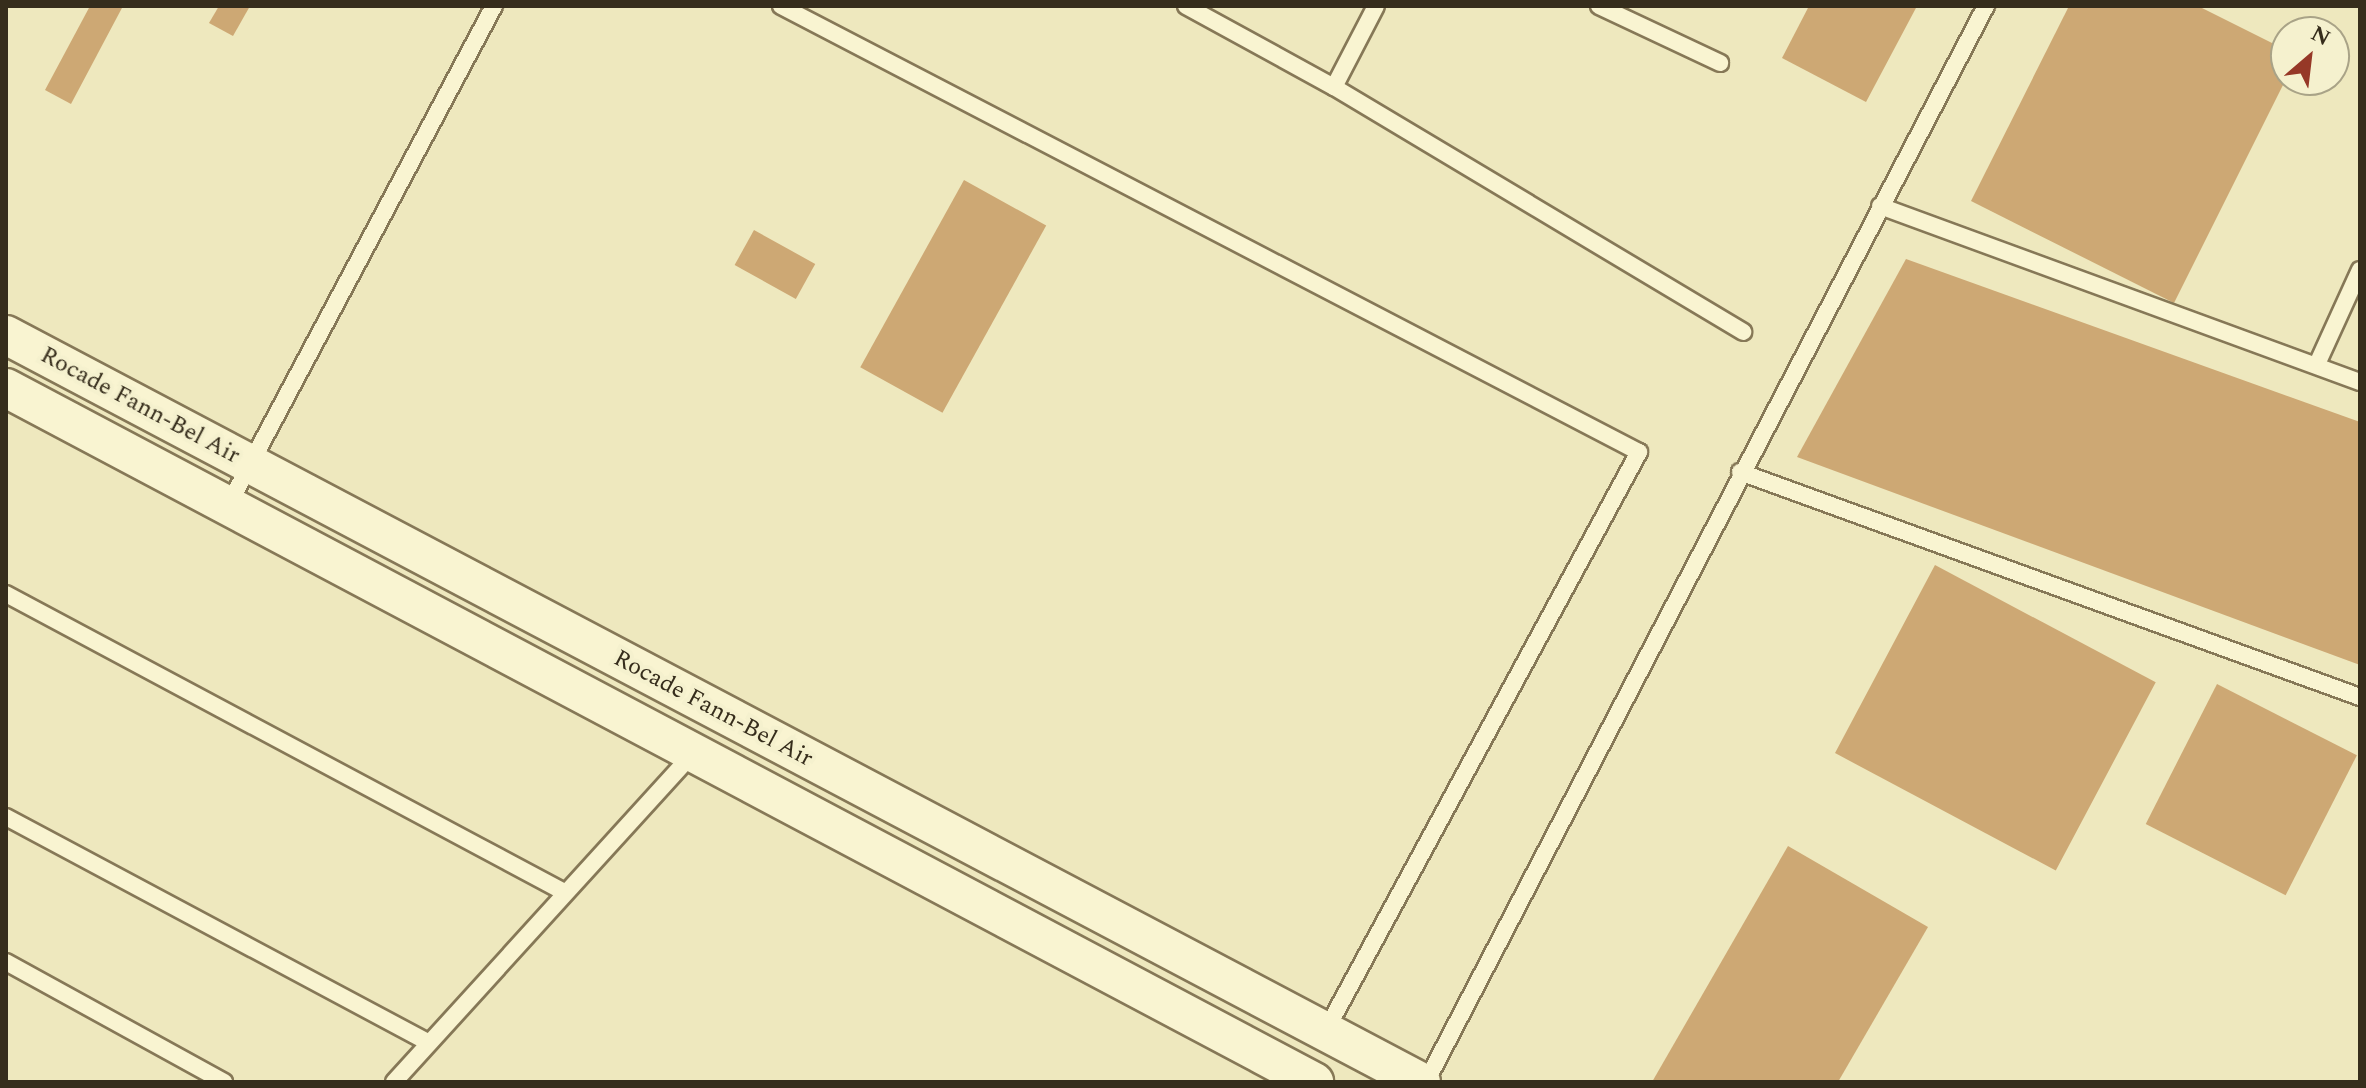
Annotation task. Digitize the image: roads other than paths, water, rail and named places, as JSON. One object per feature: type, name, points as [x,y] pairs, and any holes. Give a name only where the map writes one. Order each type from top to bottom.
[{"type":"street","name":"Rocade Fann-Bel Air","points":[[6,335],[1424,1082]]},
{"type":"street","name":"Rocade Fann-Bel Air","points":[[6,388],[1314,1082]]},
{"type":"lane","points":[[227,507],[494,6]]},
{"type":"lane","points":[[781,6],[1639,452],[1325,1032]]},
{"type":"lane","points":[[1186,6],[1334,87],[1743,332]]},
{"type":"lane","points":[[1334,87],[1376,6]]},
{"type":"lane","points":[[1599,6],[1720,63]]},
{"type":"lane","points":[[1424,1082],[1986,6]]},
{"type":"lane","points":[[1880,206],[2318,362],[2360,382]]},
{"type":"lane","points":[[2318,362],[2360,270]]},
{"type":"lane","points":[[1740,472],[2360,697]]},
{"type":"lane","points":[[6,594],[564,892]]},
{"type":"lane","points":[[394,1082],[427,1042],[693,753]]},
{"type":"lane","points":[[6,817],[427,1042]]},
{"type":"lane","points":[[6,962],[224,1082]]}]
